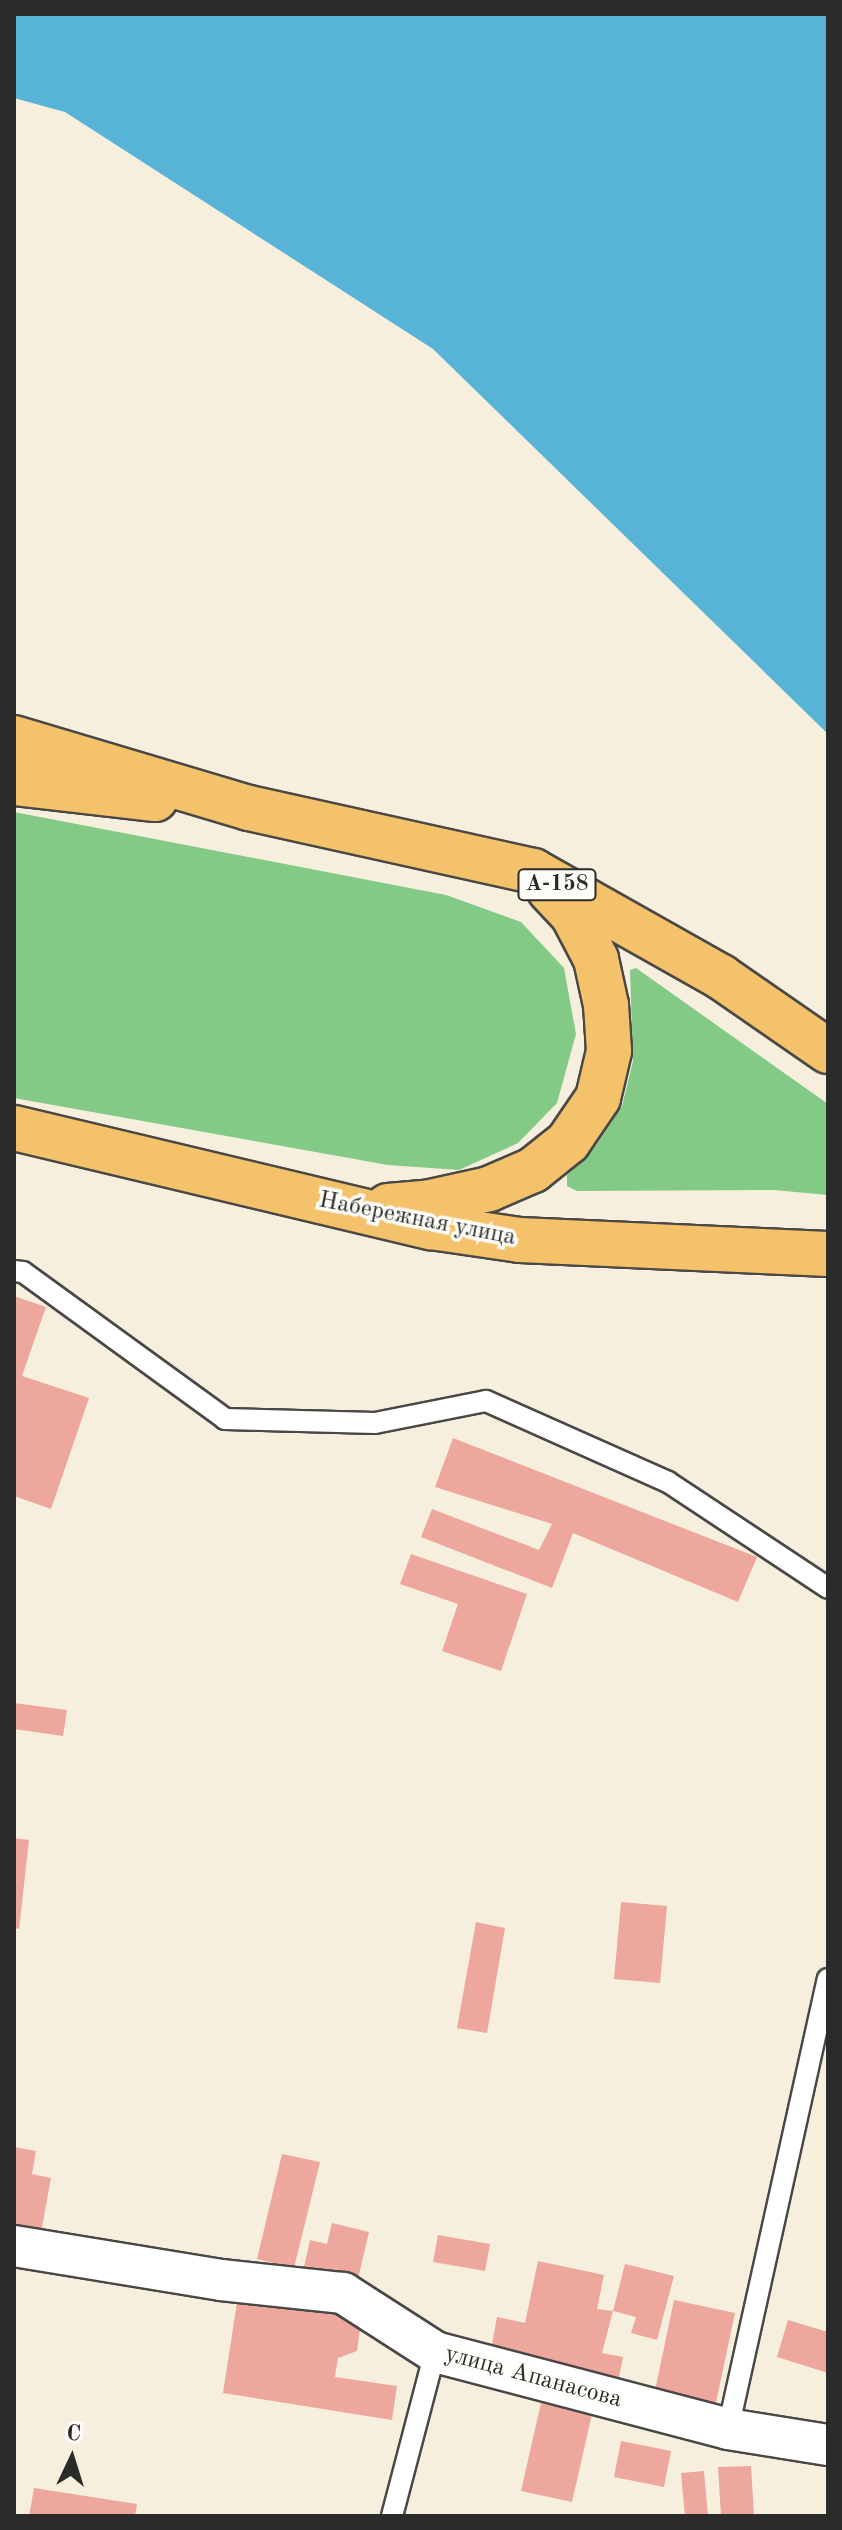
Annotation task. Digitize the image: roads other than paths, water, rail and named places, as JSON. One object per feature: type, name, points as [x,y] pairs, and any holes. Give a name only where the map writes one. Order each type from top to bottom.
[{"type":"main road","points":[[14,738],[249,808]]},
{"type":"main road","name":"А-158","points":[[14,783],[249,808],[533,871],[721,977],[828,1051]]},
{"type":"main road","points":[[350,1209],[426,1203],[489,1189],[533,1170],[568,1142],[598,1098],[609,1051],[606,1005],[596,959],[573,915],[533,871]]},
{"type":"main road","name":"Набережная улица","points":[[14,1128],[350,1209],[520,1240],[828,1254]]},
{"type":"main road","points":[[14,1146],[123,1155]]},
{"type":"street","name":"улица Апанасова","points":[[14,2246],[221,2280],[343,2293],[435,2352],[728,2429],[828,2445]]},
{"type":"lane","points":[[14,1271],[23,1272],[225,1419],[375,1423],[486,1401],[668,1482],[828,1588]]},
{"type":"lane","points":[[728,2429],[828,1979]]},
{"type":"lane","points":[[392,2516],[435,2352]]},
{"type":"water","points":[[14,14],[828,14],[828,734],[433,349],[65,112],[14,98]]}]
